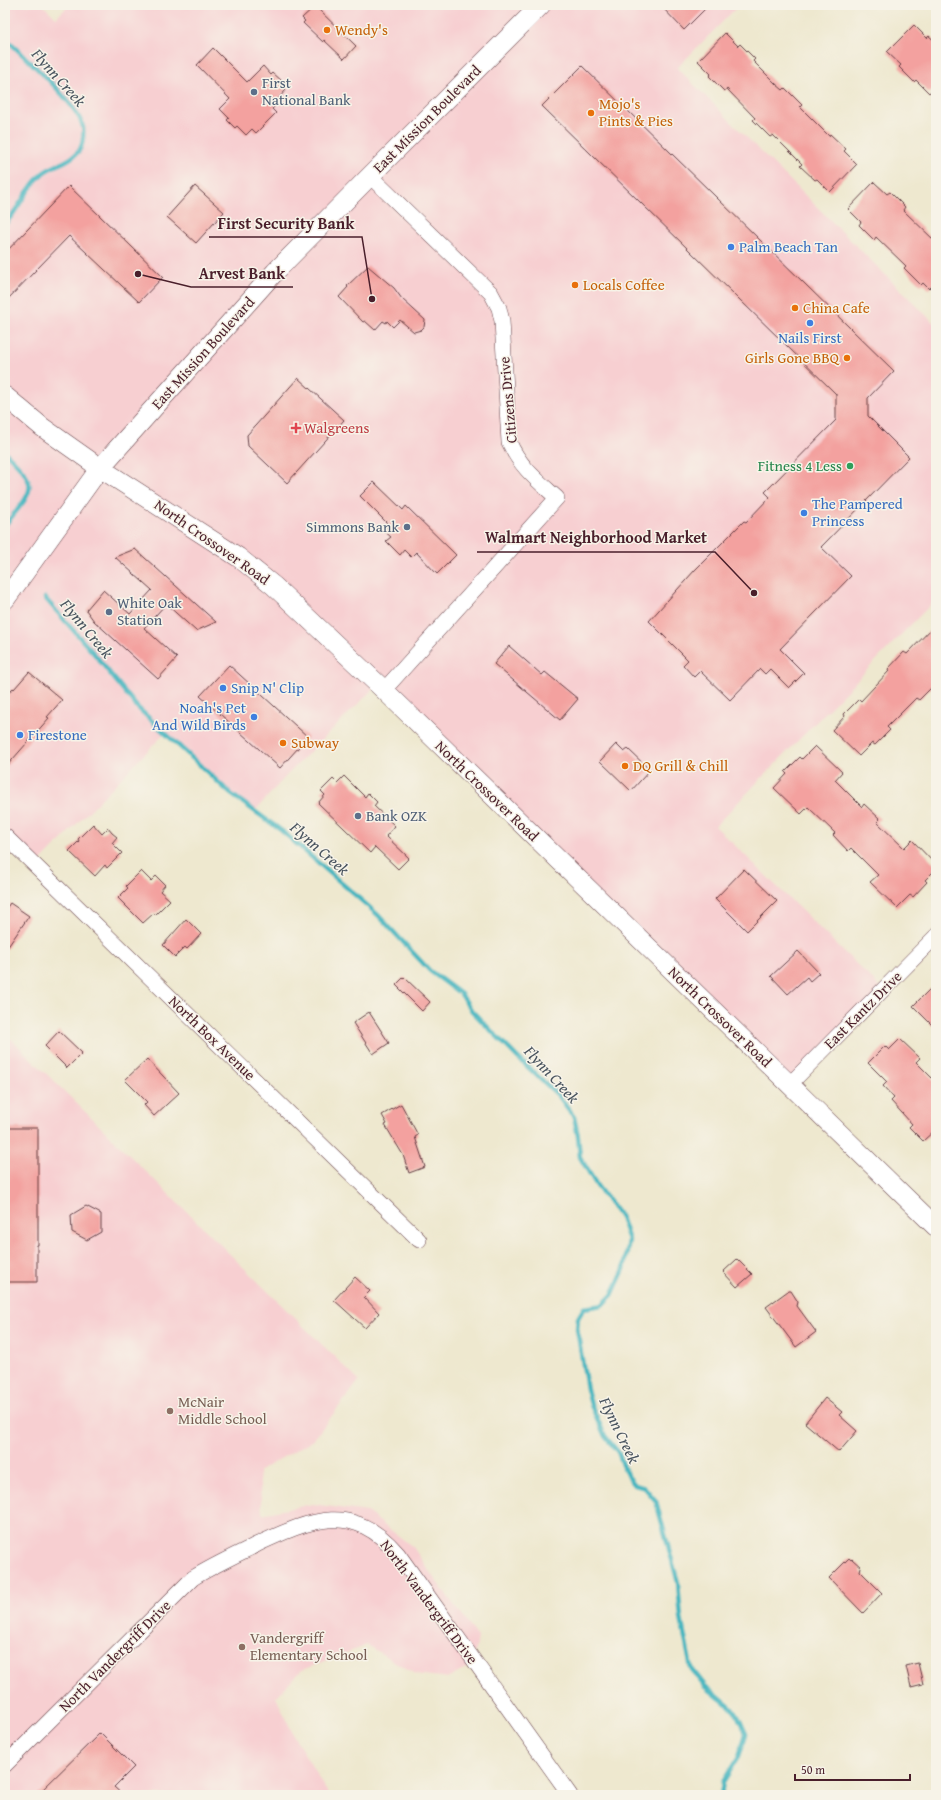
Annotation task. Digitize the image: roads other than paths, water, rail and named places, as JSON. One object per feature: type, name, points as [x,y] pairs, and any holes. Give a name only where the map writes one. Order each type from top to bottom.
[{"type":"main road","name":"East Mission Boulevard","points":[[5,600],[100,468],[275,272],[541,5]]},
{"type":"main road","name":"North Crossover Road","points":[[5,396],[42,426],[100,468],[238,557],[274,586],[384,690],[936,1227]]},
{"type":"street","name":"Citizens Drive","points":[[370,176],[492,293],[500,308],[502,321],[509,442],[516,458],[527,471],[557,498],[384,690]]},
{"type":"street","name":"North Box Avenue","points":[[5,836],[419,1240]]},
{"type":"street","name":"East Kantz Drive","points":[[790,1084],[936,936]]},
{"type":"street","name":"North Vandergriff Drive","points":[[5,1765],[193,1578],[210,1568],[293,1528],[312,1522],[333,1519],[357,1524],[386,1540],[398,1554],[570,1795]]},
{"type":"waterway","name":"Flynn Creek","points":[[5,38],[61,93],[79,117],[83,127],[83,141],[79,151],[69,159],[43,173],[32,185],[15,212],[5,224]]},
{"type":"waterway","name":"Flynn Creek","points":[[5,452],[24,473],[28,481],[29,488],[22,503],[5,525]]},
{"type":"waterway","name":"Flynn Creek","points":[[45,598],[96,656],[137,707],[231,794],[282,831],[378,915],[430,971],[461,994],[472,1011],[517,1057],[558,1095],[574,1117],[580,1157],[597,1186],[621,1217],[629,1240],[624,1269],[612,1295],[602,1305],[584,1308],[578,1318],[577,1329],[587,1389],[591,1405],[605,1436],[618,1452],[627,1475],[635,1485],[645,1488],[656,1501],[678,1583],[681,1618],[691,1668],[705,1686],[736,1712],[746,1734],[739,1756],[723,1782],[721,1795]]},
{"type":"place","name":"Wendy's","points":[[327,30]]},
{"type":"place","name":"First National Bank","points":[[254,92]]},
{"type":"place","name":"Mojo's Pints & Pies","points":[[591,113]]},
{"type":"place","name":"Palm Beach Tan","points":[[731,247]]},
{"type":"place","name":"Arvest Bank","points":[[138,274]]},
{"type":"place","name":"Locals Coffee","points":[[575,285]]},
{"type":"place","name":"First Security Bank","points":[[372,299]]},
{"type":"place","name":"China Cafe","points":[[795,308]]},
{"type":"place","name":"Nails First","points":[[810,323]]},
{"type":"place","name":"Girls Gone BBQ","points":[[847,358]]},
{"type":"place","name":"Walgreens","points":[[296,428]]},
{"type":"place","name":"Fitness 4 Less","points":[[850,466]]},
{"type":"place","name":"The Pampered Princess","points":[[804,513]]},
{"type":"place","name":"Simmons Bank","points":[[407,527]]},
{"type":"place","name":"Walmart Neighborhood Market","points":[[754,593]]},
{"type":"place","name":"White Oak Station","points":[[109,612]]},
{"type":"place","name":"Snip N' Clip","points":[[223,688]]},
{"type":"place","name":"Noah's Pet And Wild Birds","points":[[254,717]]},
{"type":"place","name":"Firestone","points":[[20,735]]},
{"type":"place","name":"Subway","points":[[283,743]]},
{"type":"place","name":"DQ Grill & Chill","points":[[625,766]]},
{"type":"place","name":"Bank OZK","points":[[358,816]]},
{"type":"place","name":"McNair Middle School","points":[[170,1411]]},
{"type":"place","name":"Vandergriff Elementary School","points":[[242,1647]]}]
